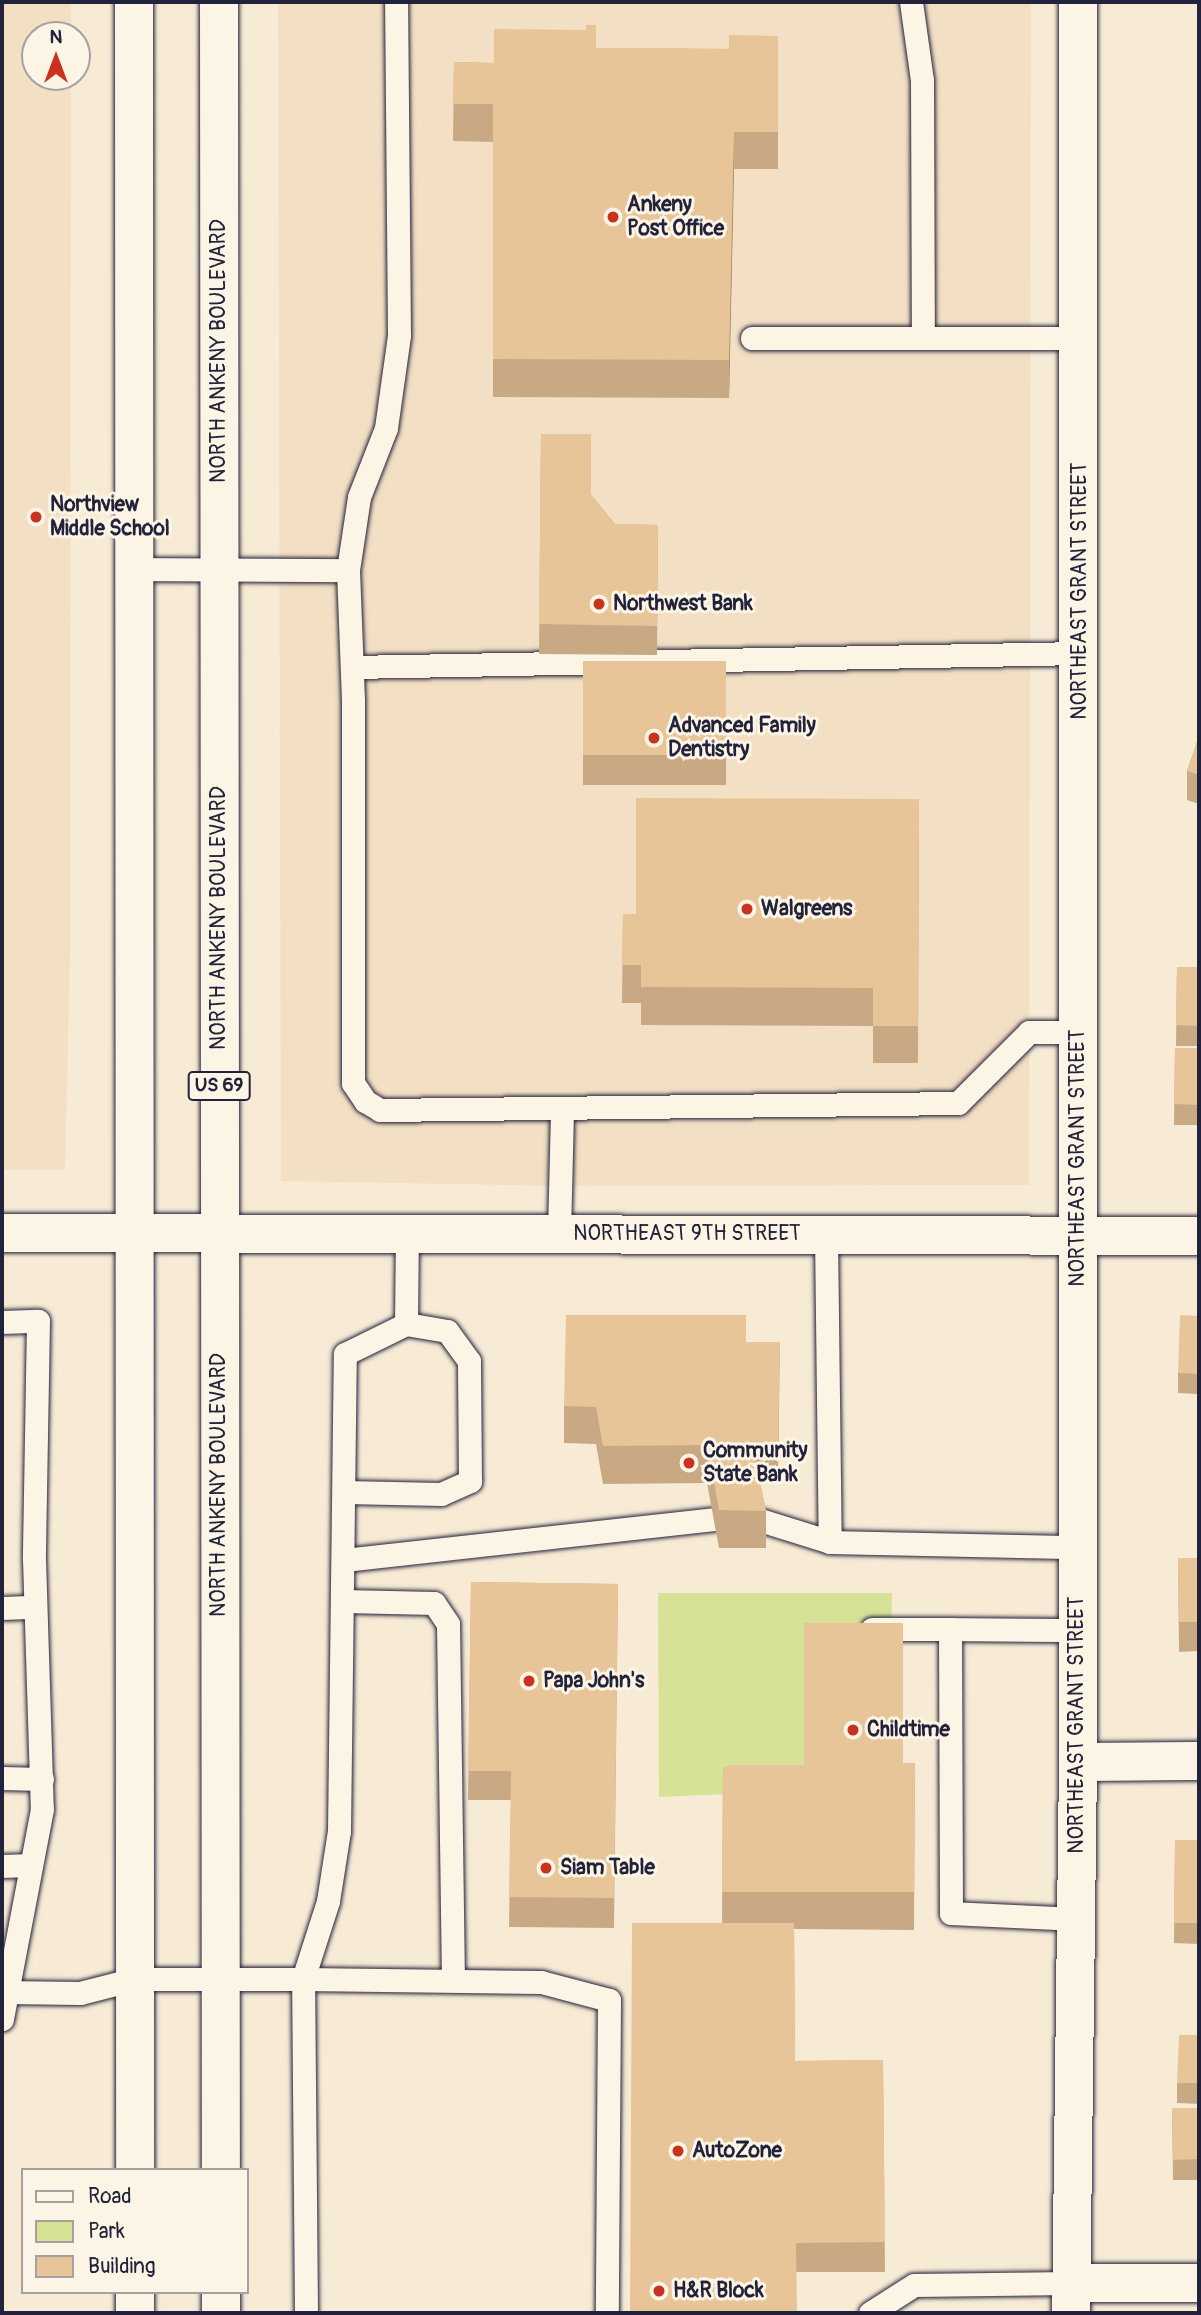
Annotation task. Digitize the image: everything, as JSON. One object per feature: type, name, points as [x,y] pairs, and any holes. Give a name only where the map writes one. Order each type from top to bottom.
[{"type":"main road","points":[[134,2],[135,2168]]},
{"type":"main road","name":"NORTH ANKENY BOULEVARD","points":[[219,2],[221,2168]]},
{"type":"main road","name":"NORTHEAST GRANT STREET","points":[[1071,2298],[1078,1762],[1078,2]]},
{"type":"main road","name":"NORTHEAST 9TH STREET","points":[[2,1233],[1199,1236]]},
{"type":"main road","points":[[1078,1762],[1199,1761]]},
{"type":"main road","points":[[1071,2298],[1199,2283]]},
{"type":"main road","points":[[135,2294],[135,2313]]},
{"type":"main road","points":[[220,2313],[221,2294]]},
{"type":"lane","points":[[396,2],[399,335],[387,428],[359,497],[348,570],[352,667],[353,1083],[365,1101],[380,1111],[958,1103],[1029,1032],[1079,1032]]},
{"type":"lane","points":[[911,2],[922,80],[923,338]]},
{"type":"lane","points":[[752,338],[1079,338]]},
{"type":"lane","points":[[134,569],[219,573],[348,570]]},
{"type":"lane","points":[[352,667],[1080,653]]},
{"type":"lane","points":[[559,1234],[562,1109]]},
{"type":"lane","points":[[406,1324],[407,1233]]},
{"type":"lane","points":[[826,1235],[830,1542]]},
{"type":"lane","points":[[2,1322],[38,1321],[35,1607],[43,1809],[4,1992],[2,2019]]},
{"type":"lane","points":[[306,2313],[303,1979],[328,1901],[339,1831],[345,1354],[406,1324],[447,1331],[469,1361],[470,1481],[441,1494],[344,1492]]},
{"type":"lane","points":[[344,1560],[714,1518]]},
{"type":"lane","points":[[760,1520],[830,1542],[1078,1547]]},
{"type":"lane","points":[[343,1601],[434,1603],[448,1624],[453,1980]]},
{"type":"lane","points":[[2,1608],[35,1607]]},
{"type":"lane","points":[[850,1629],[1077,1630]]},
{"type":"lane","points":[[950,1629],[951,1913],[1076,1919]]},
{"type":"lane","points":[[2,1779],[42,1779]]},
{"type":"lane","points":[[2,1866],[31,1865]]},
{"type":"lane","points":[[4,1992],[80,1993],[135,1979],[453,1980],[541,1982],[609,2000],[607,2313]]},
{"type":"lane","points":[[870,2313],[914,2285],[1071,2298]]},
{"type":"shaded area","name":"Northview Middle School","points":[[2,2],[71,2],[71,21],[21,21],[21,91],[71,91],[70,957],[65,1170],[2,1170]]},
{"type":"shaded area","points":[[278,2],[1031,2],[1029,1185],[560,1186],[281,1181]]},
{"type":"green space","points":[[658,1593],[892,1593],[891,1660],[804,1803],[728,1794],[659,1797]]},
{"type":"building","name":"Ankeny Post Office","points":[[586,25],[596,25],[596,48],[729,49],[729,35],[778,36],[778,132],[734,132],[729,360],[493,359],[493,104],[453,104],[454,62],[494,63],[494,29],[586,30]]},
{"type":"building","name":"Northwest Bank","points":[[541,434],[591,434],[591,495],[615,524],[658,525],[657,626],[539,624]]},
{"type":"building","name":"Advanced Family Dentistry","points":[[583,661],[726,661],[726,755],[583,755]]},
{"type":"building","points":[[1199,736],[1199,775],[1187,771]]},
{"type":"building","name":"Walgreens","points":[[636,798],[919,799],[918,1026],[873,1026],[873,988],[641,987],[641,965],[622,965],[623,914],[636,914]]},
{"type":"building","points":[[1177,967],[1199,967],[1199,1026],[1176,1025]]},
{"type":"building","points":[[2,968],[4,1060],[2,1060]]},
{"type":"building","points":[[1175,1048],[1199,1048],[1199,1105],[1174,1104]]},
{"type":"building","name":"Community State Bank","points":[[566,1315],[746,1315],[746,1342],[780,1342],[778,1445],[752,1445],[766,1511],[719,1510],[707,1445],[603,1446],[596,1407],[564,1406]]},
{"type":"building","points":[[1180,1315],[1199,1316],[1199,1388],[1198,1374],[1178,1373]]},
{"type":"building","points":[[1197,1535],[1199,1622],[1179,1622],[1178,1558],[1197,1558]]},
{"type":"building","points":[[471,1582],[618,1584],[614,1898],[509,1897],[511,1771],[468,1771]]},
{"type":"building","name":"Childtime","points":[[804,1623],[903,1623],[903,1763],[915,1763],[914,1892],[722,1892],[723,1768],[730,1765],[804,1765]]},
{"type":"building","points":[[1175,1840],[1199,1840],[1199,1923],[1174,1923]]},
{"type":"building","points":[[632,1923],[794,1923],[795,2061],[883,2060],[885,2242],[796,2243],[797,2313],[630,2313]]},
{"type":"building","points":[[1179,2035],[1199,2035],[1199,2083],[1177,2083]]},
{"type":"building","points":[[1172,2108],[1199,2108],[1199,2159],[1173,2160]]},
{"type":"place","name":"Ankeny Post Office","points":[[613,217]]},
{"type":"place","name":"Northview Middle School","points":[[36,517]]},
{"type":"place","name":"Northwest Bank","points":[[599,604]]},
{"type":"place","name":"Advanced Family Dentistry","points":[[654,738]]},
{"type":"place","name":"Walgreens","points":[[747,909]]},
{"type":"place","name":"Community State Bank","points":[[689,1463]]},
{"type":"place","name":"Papa John's","points":[[529,1681]]},
{"type":"place","name":"Childtime","points":[[853,1730]]},
{"type":"place","name":"Siam Table","points":[[546,1868]]},
{"type":"place","name":"AutoZone","points":[[678,2151]]},
{"type":"place","name":"H&R Block","points":[[659,2291]]}]
